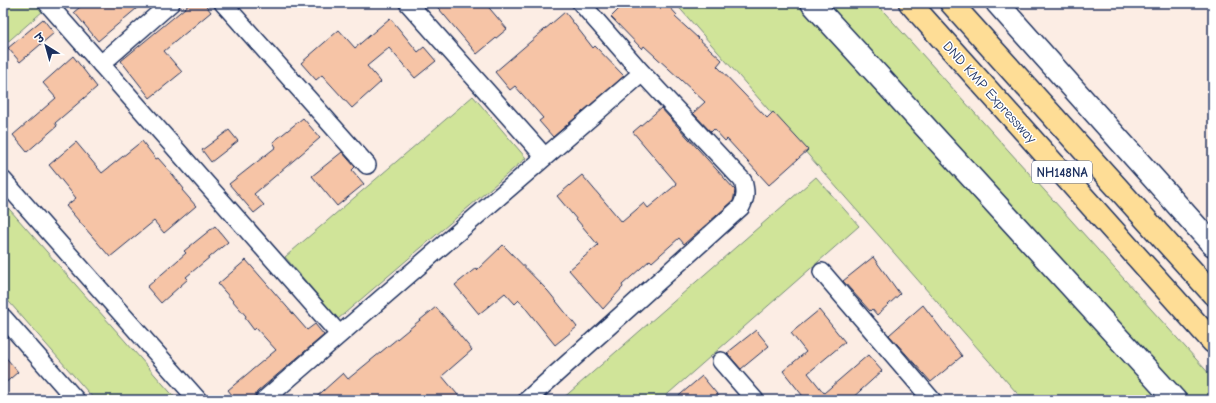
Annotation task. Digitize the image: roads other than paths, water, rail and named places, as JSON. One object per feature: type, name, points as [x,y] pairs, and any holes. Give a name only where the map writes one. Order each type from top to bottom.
[{"type":"highway","name":"DND KMP Expressway","points":[[910,3],[1213,342]]},
{"type":"highway","name":"NH148NA","points":[[951,3],[1213,294]]},
{"type":"street","points":[[47,3],[339,334]]},
{"type":"street","points":[[101,64],[172,3]]},
{"type":"street","points":[[223,3],[367,165]]},
{"type":"street","points":[[408,3],[544,156]]},
{"type":"street","points":[[527,400],[740,207],[746,198],[743,181],[642,73],[581,3]]},
{"type":"street","points":[[812,3],[1175,400]]},
{"type":"street","points":[[997,3],[1213,245]]},
{"type":"street","points":[[264,400],[544,156],[642,73]]},
{"type":"street","points":[[3,180],[198,400]]},
{"type":"street","points":[[822,272],[932,400]]},
{"type":"street","points":[[3,317],[76,400]]},
{"type":"street","points":[[721,361],[756,400]]}]
